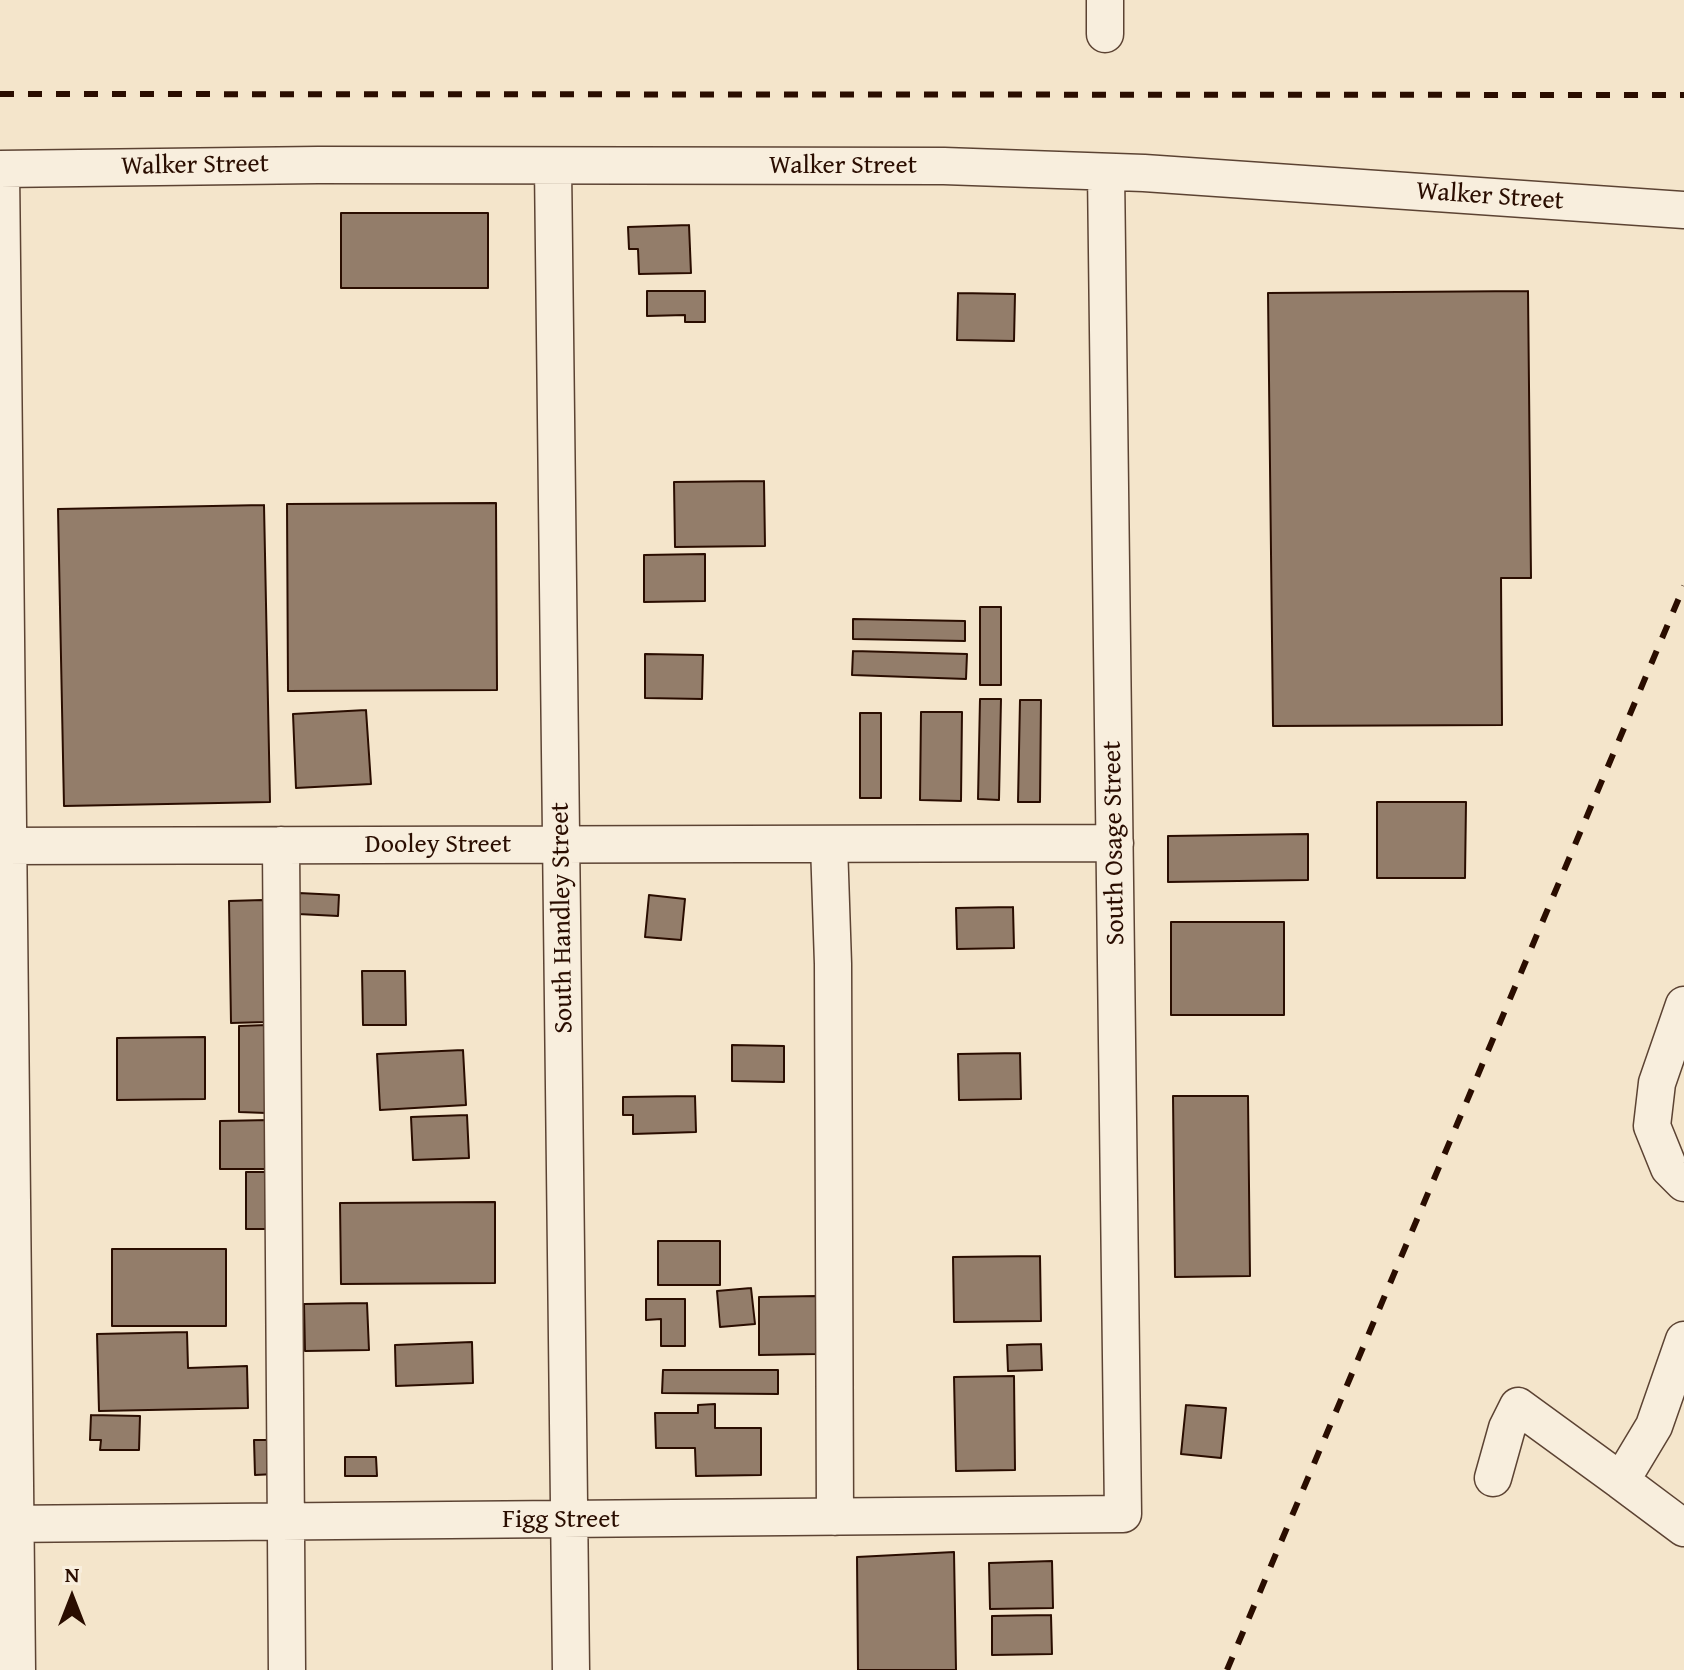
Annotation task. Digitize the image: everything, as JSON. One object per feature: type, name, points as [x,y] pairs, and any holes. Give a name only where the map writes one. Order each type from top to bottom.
[{"type":"street","name":"South Handley Street","points":[[553,166],[571,1670]]},
{"type":"street","name":"Walker Street","points":[[0,169],[944,166],[1106,172],[1684,210]]},
{"type":"street","points":[[0,169],[8,1524],[17,1670]]},
{"type":"street","name":"South Osage Street","points":[[1106,172],[1123,1514]]},
{"type":"street","name":"Dooley Street","points":[[4,846],[1115,843]]},
{"type":"street","points":[[829,844],[833,964],[835,1517]]},
{"type":"street","points":[[281,845],[287,1670]]},
{"type":"street","points":[[1684,1005],[1657,1083],[1652,1126],[1669,1168],[1684,1183]]},
{"type":"street","points":[[1621,1481],[1654,1426],[1684,1340]]},
{"type":"street","points":[[1493,1478],[1507,1428],[1518,1406],[1684,1528]]},
{"type":"street","name":"Figg Street","points":[[8,1524],[1123,1514]]},
{"type":"building","points":[[341,213],[488,213],[488,288],[341,288]]},
{"type":"building","points":[[689,225],[691,273],[639,274],[638,249],[629,249],[628,227]]},
{"type":"building","points":[[647,291],[705,291],[705,322],[685,322],[685,315],[647,316]]},
{"type":"building","points":[[1528,291],[1531,578],[1501,578],[1502,725],[1273,726],[1268,293]]},
{"type":"building","points":[[958,293],[1015,294],[1014,341],[957,340]]},
{"type":"building","points":[[764,481],[765,546],[675,547],[674,482]]},
{"type":"building","points":[[496,503],[497,690],[288,691],[287,504]]},
{"type":"building","points":[[264,505],[270,802],[64,806],[58,509]]},
{"type":"building","points":[[705,554],[705,601],[644,602],[644,555]]},
{"type":"building","points":[[980,607],[1001,607],[1001,685],[980,685]]},
{"type":"building","points":[[853,619],[965,621],[965,641],[853,639]]},
{"type":"building","points":[[853,651],[967,654],[966,679],[852,675]]},
{"type":"building","points":[[645,654],[703,655],[702,699],[645,698]]},
{"type":"building","points":[[980,699],[1001,699],[999,800],[978,799]]},
{"type":"building","points":[[1020,700],[1041,700],[1040,802],[1018,802]]},
{"type":"building","points":[[366,710],[371,784],[296,788],[293,714]]},
{"type":"building","points":[[921,712],[962,712],[961,801],[920,800]]},
{"type":"building","points":[[860,713],[881,713],[881,798],[860,798]]},
{"type":"building","points":[[1377,802],[1466,802],[1465,878],[1377,878]]},
{"type":"building","points":[[1308,834],[1308,880],[1168,882],[1168,836]]},
{"type":"building","points":[[299,893],[339,895],[338,916],[298,914]]},
{"type":"building","points":[[649,895],[685,899],[681,940],[645,937]]},
{"type":"building","points":[[263,900],[266,1022],[231,1023],[229,901]]},
{"type":"building","points":[[1013,907],[1014,948],[957,949],[956,908]]},
{"type":"building","points":[[1171,922],[1284,922],[1284,1015],[1171,1015]]},
{"type":"building","points":[[362,971],[405,971],[406,1025],[363,1025]]},
{"type":"building","points":[[267,1025],[266,1113],[239,1112],[239,1026]]},
{"type":"building","points":[[205,1037],[205,1099],[117,1100],[117,1038]]},
{"type":"building","points":[[732,1045],[784,1046],[784,1082],[732,1081]]},
{"type":"building","points":[[463,1050],[466,1105],[380,1110],[377,1054]]},
{"type":"building","points":[[1020,1053],[1021,1099],[959,1100],[958,1054]]},
{"type":"building","points":[[695,1096],[696,1132],[633,1134],[633,1115],[623,1115],[623,1097]]},
{"type":"building","points":[[1173,1096],[1248,1096],[1250,1276],[1175,1277]]},
{"type":"building","points":[[467,1115],[469,1158],[413,1160],[411,1117]]},
{"type":"building","points":[[270,1120],[271,1169],[220,1169],[220,1121]]},
{"type":"building","points":[[246,1172],[267,1172],[267,1229],[246,1229]]},
{"type":"building","points":[[495,1202],[495,1283],[341,1284],[340,1203]]},
{"type":"building","points":[[658,1241],[720,1241],[720,1285],[658,1285]]},
{"type":"building","points":[[112,1249],[226,1249],[226,1326],[112,1326]]},
{"type":"building","points":[[1040,1256],[1041,1321],[954,1322],[953,1257]]},
{"type":"building","points":[[751,1288],[755,1324],[720,1327],[717,1291]]},
{"type":"building","points":[[817,1296],[817,1354],[759,1355],[759,1297]]},
{"type":"building","points":[[646,1299],[685,1299],[685,1346],[661,1346],[661,1319],[646,1320]]},
{"type":"building","points":[[367,1303],[369,1350],[305,1351],[304,1304]]},
{"type":"building","points":[[187,1332],[188,1368],[247,1366],[248,1408],[99,1411],[97,1334]]},
{"type":"building","points":[[472,1342],[473,1383],[396,1386],[395,1345]]},
{"type":"building","points":[[1041,1344],[1042,1370],[1008,1371],[1007,1345]]},
{"type":"building","points":[[663,1370],[778,1370],[778,1394],[662,1393]]},
{"type":"building","points":[[1014,1376],[1015,1470],[956,1471],[954,1377]]},
{"type":"building","points":[[715,1404],[715,1428],[761,1428],[761,1475],[696,1476],[695,1448],[656,1448],[655,1413],[698,1413],[698,1405]]},
{"type":"building","points":[[1186,1405],[1226,1408],[1221,1458],[1181,1454]]},
{"type":"building","points":[[91,1415],[140,1416],[139,1450],[100,1450],[101,1440],[90,1440]]},
{"type":"building","points":[[254,1440],[274,1440],[275,1474],[255,1475]]},
{"type":"building","points":[[345,1457],[376,1457],[377,1476],[345,1476]]},
{"type":"building","points":[[954,1552],[956,1670],[858,1670],[857,1557]]},
{"type":"building","points":[[1052,1561],[1053,1608],[990,1609],[989,1563]]},
{"type":"building","points":[[1051,1615],[1052,1654],[992,1655],[992,1616]]},
{"type":"railway","points":[[0,94],[1684,95]]},
{"type":"railway","points":[[1227,1670],[1684,586]]}]
